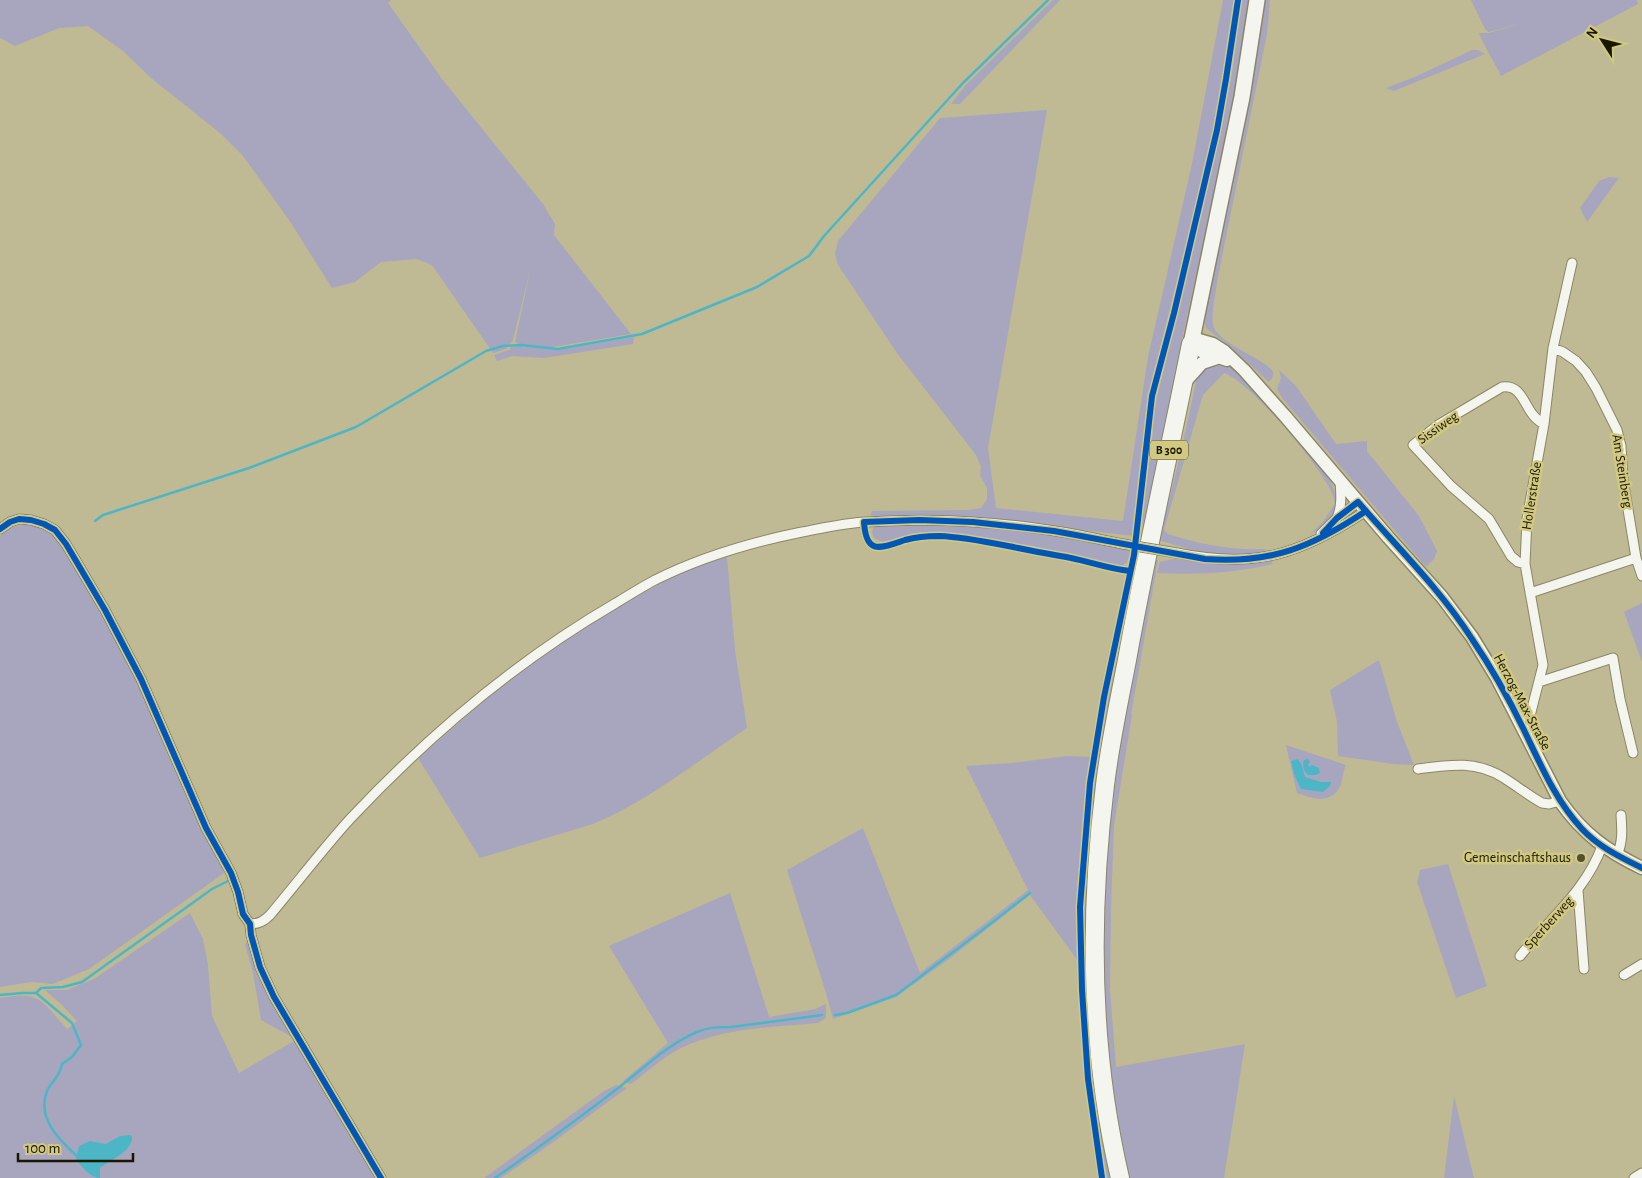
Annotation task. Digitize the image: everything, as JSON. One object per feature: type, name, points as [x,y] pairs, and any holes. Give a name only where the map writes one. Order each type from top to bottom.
[{"type":"highway","name":"B 300","points":[[1120,1178],[1108,1116],[1098,1033],[1095,949],[1097,866],[1111,742],[1154,517],[1192,341]]},
{"type":"main road","name":"B 300","points":[[1192,341],[1238,116],[1257,0]]},
{"type":"main road","points":[[1192,341],[1203,352],[1220,357],[1244,370]]},
{"type":"main road","name":"Herzog-Max-Straße","points":[[1192,341],[1213,344],[1224,351],[1244,370],[1436,590],[1458,618],[1497,678],[1560,801],[1584,830],[1602,846],[1617,856],[1642,868]]},
{"type":"main road","points":[[1184,383],[1202,363],[1220,357]]},
{"type":"street","name":"Hollerstraße","points":[[1522,727],[1528,723],[1544,665],[1525,564],[1527,519],[1544,424],[1553,348],[1572,263]]},
{"type":"street","name":"Am Steinberg","points":[[1553,348],[1564,352],[1586,372],[1617,430],[1621,446],[1623,479],[1636,558],[1642,576]]},
{"type":"street","name":"Sissiweg","points":[[1525,564],[1518,562],[1511,556],[1489,519],[1437,472],[1413,445],[1438,425],[1502,387],[1510,386],[1519,392],[1533,416],[1544,424]]},
{"type":"street","points":[[1337,518],[1341,500],[1340,481]]},
{"type":"street","points":[[1314,541],[1337,518],[1362,507]]},
{"type":"street","points":[[250,924],[263,921],[270,915],[349,821],[434,736],[549,645],[655,580],[685,567],[771,538],[840,524],[919,520],[973,522],[1054,530],[1205,559],[1249,559],[1287,553],[1314,541],[1344,526],[1362,507]]},
{"type":"street","points":[[0,529],[10,522],[20,519],[44,524],[54,530],[66,544],[105,610],[141,679],[206,828],[231,873],[243,914],[250,924],[251,935],[260,967],[274,997],[380,1178]]},
{"type":"street","points":[[1530,593],[1636,558]]},
{"type":"street","points":[[1539,682],[1613,658],[1620,699],[1633,753]]},
{"type":"street","points":[[1418,769],[1450,764],[1465,764],[1502,777],[1542,803],[1549,804],[1560,801]]},
{"type":"street","points":[[1617,856],[1622,835],[1621,815]]},
{"type":"street","name":"Sperberweg","points":[[1520,956],[1578,890],[1597,861],[1602,846]]},
{"type":"street","name":"Sperberweg","points":[[1578,890],[1584,969]]},
{"type":"street","points":[[1624,975],[1642,964]]},
{"type":"street","points":[[1634,1178],[1642,1173]]},
{"type":"shaded area","points":[[0,0],[391,0],[388,3],[442,79],[543,204],[555,224],[554,235],[631,334],[547,348],[558,350],[634,337],[633,344],[544,358],[512,356],[497,361],[494,355],[509,350],[511,347],[521,346],[527,348],[515,342],[531,266],[513,340],[506,349],[493,353],[432,265],[417,259],[381,262],[355,282],[332,288],[289,220],[243,156],[220,133],[151,78],[123,51],[88,26],[59,28],[15,46],[0,38]]},
{"type":"shaded area","points":[[1053,0],[1060,0],[960,104],[951,104],[965,86]]},
{"type":"shaded area","points":[[1223,0],[1235,0],[1214,127],[1147,410],[1134,536],[972,517],[929,515],[877,517],[870,515],[872,511],[968,510],[981,508],[987,499],[987,488],[980,475],[981,467],[976,455],[897,353],[838,265],[835,254],[838,241],[940,118],[1047,110],[988,448],[996,508],[1123,521],[1148,357],[1192,164]]},
{"type":"shaded area","points":[[1242,0],[1252,0],[1248,34],[1183,335],[1146,529],[1142,523],[1153,431],[1153,414],[1221,132],[1233,67]]},
{"type":"shaded area","points":[[1263,0],[1270,0],[1267,34],[1217,282],[1213,323],[1214,328],[1226,341],[1270,368],[1273,375],[1269,382],[1232,348],[1206,328],[1204,320],[1206,302],[1245,126]]},
{"type":"shaded area","points":[[1471,0],[1637,0],[1638,4],[1501,76],[1479,33],[1489,33],[1522,23],[1489,32],[1485,29]]},
{"type":"shaded area","points":[[1472,50],[1478,50],[1485,54],[1394,91],[1386,88],[1417,76]]},
{"type":"shaded area","points":[[1609,177],[1619,178],[1587,222],[1580,208],[1599,181]]},
{"type":"shaded area","points":[[1211,361],[1229,364],[1242,373],[1325,472],[1335,492],[1337,508],[1330,521],[1310,534],[1322,523],[1335,504],[1333,494],[1314,464],[1284,426],[1251,392],[1224,373],[1203,395],[1164,530],[1168,534],[1204,544],[1239,549],[1265,549],[1266,553],[1228,556],[1206,554],[1158,540],[1160,526],[1169,500],[1181,452],[1197,377]]},
{"type":"shaded area","points":[[1279,370],[1296,386],[1336,444],[1367,441],[1367,451],[1419,516],[1437,551],[1434,559],[1426,567],[1282,398],[1277,389],[1281,378]]},
{"type":"shaded area","points":[[920,523],[973,525],[1053,534],[1131,551],[1127,562],[1123,565],[1111,565],[1072,554],[1026,545],[942,532],[913,533],[886,543],[874,538],[872,532],[874,526]]},
{"type":"shaded area","points":[[36,524],[55,536],[74,560],[97,601],[137,681],[224,873],[89,969],[53,984],[32,982],[0,987],[0,537],[6,530],[11,528]]},
{"type":"shaded area","points":[[1138,552],[1141,553],[1092,868],[1115,1178],[1107,1178],[1096,1114],[1087,1031],[1084,909],[1088,826],[1107,698],[1125,605]]},
{"type":"shaded area","points":[[727,557],[735,650],[747,728],[652,793],[613,815],[593,824],[480,858],[418,758],[491,695],[554,647],[657,585],[695,566]]},
{"type":"shaded area","points":[[1153,559],[1158,560],[1114,825],[1110,990],[1116,1067],[1245,1044],[1224,1178],[1127,1178],[1109,1067],[1103,991],[1102,909],[1111,785]]},
{"type":"shaded area","points":[[1174,559],[1227,565],[1271,560],[1273,564],[1215,573],[1157,573],[1160,562]]},
{"type":"shaded area","points":[[1642,603],[1642,662],[1624,612]]},
{"type":"shaded area","points":[[1379,660],[1397,722],[1414,765],[1338,756],[1337,722],[1330,690]]},
{"type":"shaded area","points":[[1286,745],[1346,765],[1337,791],[1328,798],[1322,799],[1297,793]]},
{"type":"shaded area","points":[[1067,756],[1091,757],[1079,864],[1078,961],[1030,895],[949,959],[896,997],[833,1019],[787,870],[863,828],[920,973],[1028,890],[966,766]]},
{"type":"shaded area","points":[[1448,864],[1487,986],[1456,998],[1417,882],[1420,870]]},
{"type":"shaded area","points":[[730,893],[769,1017],[815,1009],[826,1004],[826,1018],[818,1023],[731,1032],[697,1041],[668,1056],[631,1084],[623,1081],[668,1043],[609,946]]},
{"type":"shaded area","points":[[190,913],[203,939],[208,965],[212,1016],[239,1073],[294,1041],[376,1178],[0,1178],[0,998],[25,996],[40,1000],[67,1029],[77,1021],[45,990],[67,990],[94,979]]},
{"type":"shaded area","points":[[249,939],[269,996],[292,1037],[261,1020],[253,973],[245,944]]},
{"type":"shaded area","points":[[616,1085],[627,1088],[501,1178],[484,1178],[604,1091]]},
{"type":"shaded area","points":[[1454,1096],[1474,1178],[1444,1178]]},
{"type":"water","points":[[1297,759],[1301,763],[1305,777],[1321,782],[1331,782],[1330,786],[1323,792],[1301,789],[1294,774],[1291,761]]},
{"type":"water","points":[[1308,759],[1310,762],[1308,765],[1319,768],[1320,773],[1308,775],[1306,773],[1303,764],[1304,760]]},
{"type":"water","points":[[120,1136],[132,1136],[131,1142],[125,1151],[100,1168],[100,1178],[89,1174],[76,1159],[79,1146],[90,1141],[106,1144]]},
{"type":"waterway","points":[[95,521],[103,515],[249,468],[356,427],[486,351],[503,346],[521,345],[558,349],[642,334],[757,287],[809,256],[824,236],[962,84],[1048,0]]},
{"type":"waterway","points":[[36,993],[41,988],[63,987],[82,982],[212,889],[230,880]]},
{"type":"waterway","points":[[835,1015],[847,1013],[896,995],[1030,893]]},
{"type":"waterway","points":[[0,995],[36,993],[72,1023],[81,1045],[72,1057],[62,1064],[59,1073],[47,1091],[44,1102],[45,1111],[52,1129],[79,1158]]},
{"type":"waterway","points":[[495,1178],[584,1114],[664,1051],[686,1037],[709,1028],[731,1027],[822,1015]]},
{"type":"cycle path","points":[[1102,1178],[1088,1079],[1082,990],[1080,907],[1090,783],[1104,697],[1134,555],[1152,396],[1174,313],[1217,130],[1238,0]]},
{"type":"cycle path","points":[[1323,533],[1337,518],[1358,502],[1432,586],[1460,621],[1499,682],[1549,781],[1572,818],[1603,846],[1642,868]]},
{"type":"cycle path","points":[[1130,571],[979,540],[949,537],[917,537],[876,547],[868,540],[864,522],[919,520],[973,522],[1054,531],[1205,559],[1229,560],[1271,556],[1290,550],[1327,534],[1366,511]]},
{"type":"cycle path","points":[[0,529],[10,522],[19,519],[31,520],[55,530],[66,544],[105,610],[141,679],[206,828],[231,873],[243,914],[250,924],[251,935],[260,967],[274,997],[381,1178]]},
{"type":"place","name":"Gemeinschaftshaus","points":[[1581,858]]}]
